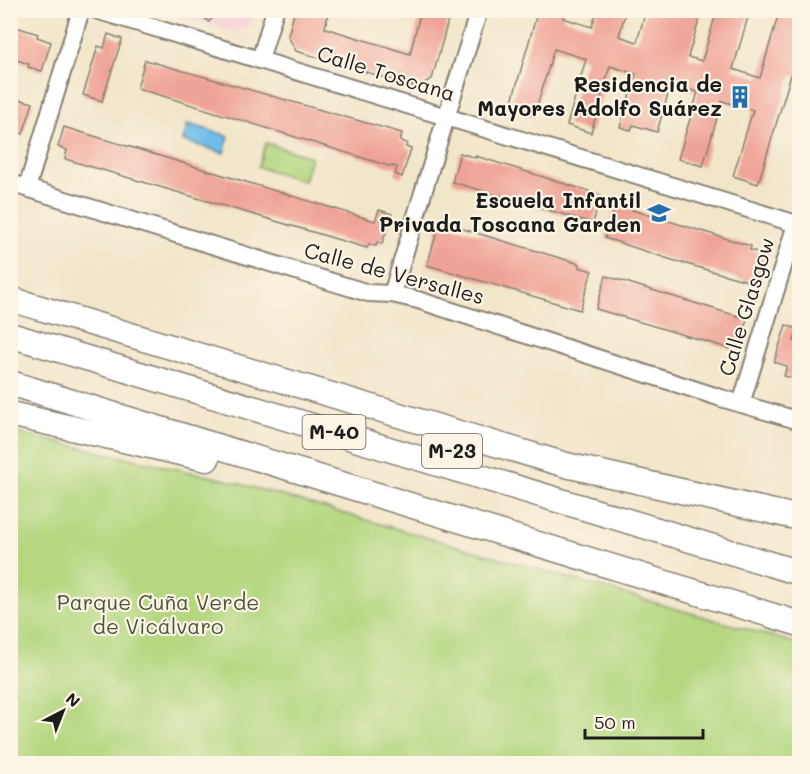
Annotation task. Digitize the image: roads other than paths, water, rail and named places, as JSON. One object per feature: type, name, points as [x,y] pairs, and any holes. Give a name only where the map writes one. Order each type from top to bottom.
[{"type":"highway","name":"M-23","points":[[10,299],[247,370],[658,530]]},
{"type":"highway","name":"M-40","points":[[10,335],[800,573]]},
{"type":"highway","points":[[247,370],[566,465],[800,519]]},
{"type":"highway","name":"M-40","points":[[10,383],[800,624]]},
{"type":"highway","points":[[10,414],[390,500]]},
{"type":"street","points":[[19,186],[81,10]]},
{"type":"street","name":"Calle Toscana","points":[[96,10],[798,224]]},
{"type":"street","points":[[260,60],[275,10]]},
{"type":"street","points":[[392,294],[479,10]]},
{"type":"street","name":"Calle de Versalles","points":[[19,186],[368,293],[392,294],[418,300],[800,421]]},
{"type":"street","name":"Calle Glasgow","points":[[741,404],[798,224]]},
{"type":"water","points":[[188,124],[229,136],[224,153],[183,141]]},
{"type":"place","name":"Residencia de Mayores Adolfo Suárez","points":[[740,97]]},
{"type":"place","name":"Escuela Infantil Privada Toscana Garden","points":[[659,213]]},
{"type":"park label","name":"Parque Cuña Verde de Vicálvaro","points":[[158,615]]}]
